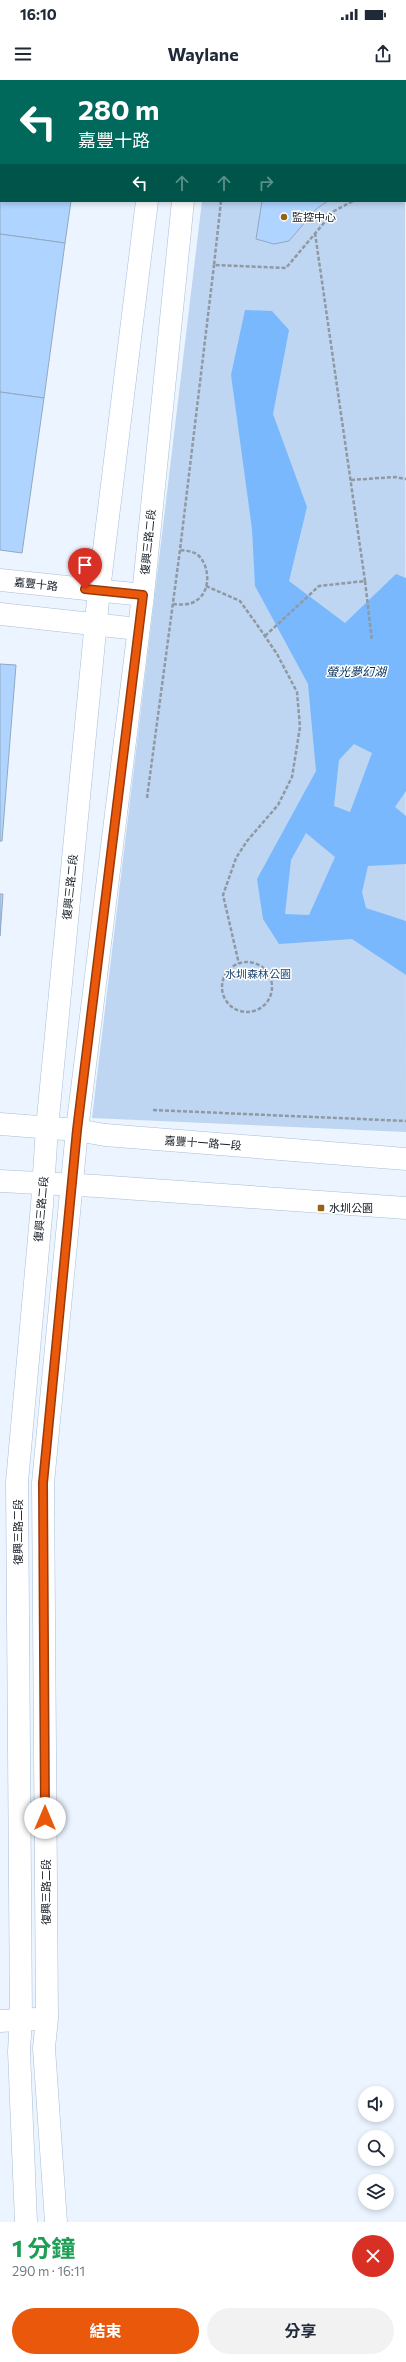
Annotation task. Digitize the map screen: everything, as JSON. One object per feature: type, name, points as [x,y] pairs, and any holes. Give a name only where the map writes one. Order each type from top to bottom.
[{"type":"street","name":"復興三路二段","points":[[26,2222],[10,2051],[17,1482],[44,1184],[47,1128],[99,590],[147,202]]},
{"type":"street","name":"復興三路二段","points":[[56,2222],[44,2048],[47,2018],[43,1483],[77,1130],[143,595],[183,202]]},
{"type":"street","name":"嘉豐十路","points":[[0,580],[143,595]]},
{"type":"street","points":[[0,614],[138,629]]},
{"type":"street","name":"嘉豐十一路一段","points":[[0,1124],[77,1130],[105,1135],[406,1158]]},
{"type":"street","points":[[0,1181],[72,1186],[96,1186],[406,1208]]},
{"type":"street","points":[[10,2020],[47,2018]]},
{"type":"street","points":[[10,2051],[44,2048]]},
{"type":"path","points":[[147,801],[180,550],[221,202]]},
{"type":"path","points":[[214,265],[286,268],[334,211],[351,202]]},
{"type":"path","points":[[315,233],[366,581],[372,642]]},
{"type":"path","points":[[351,480],[395,477],[406,479]]},
{"type":"path","points":[[173,604],[190,604],[197,601],[203,595],[206,586],[207,571],[198,555],[180,550]]},
{"type":"path","points":[[264,636],[319,586],[366,581]]},
{"type":"path","points":[[206,586],[240,601],[264,636],[297,692],[300,727],[292,777],[278,805],[247,840],[236,858],[223,895],[239,964]]},
{"type":"path","points":[[239,964],[256,964],[265,971],[271,982],[270,998],[262,1007],[251,1012],[243,1012],[228,1005],[222,990],[226,974],[239,964]]},
{"type":"path","points":[[151,1110],[406,1121]]},
{"type":"green space","name":"水圳森林公園","points":[[202,202],[405,202],[406,1132],[92,1118]]},
{"type":"water","name":"螢光夢幻湖","points":[[245,310],[272,311],[289,330],[273,414],[307,507],[289,581],[345,623],[396,574],[406,578],[406,791],[395,807],[406,816],[406,864],[368,866],[362,892],[366,908],[406,921],[406,975],[352,939],[279,944],[263,919],[257,879],[316,771],[308,684],[255,586],[252,529],[231,375]],"holes":[[[354,744],[372,753],[350,812],[334,806],[339,760]],[[306,833],[335,857],[309,915],[285,914],[291,860]]]},
{"type":"building","points":[[0,202],[71,202],[65,243],[0,234]]},
{"type":"building","name":"監控中心","points":[[262,202],[326,202],[316,209],[289,241],[274,244],[256,239]]},
{"type":"building","points":[[0,234],[65,243],[44,398],[0,392]]},
{"type":"building","points":[[0,392],[44,398],[22,553],[0,550]]},
{"type":"building","points":[[0,664],[16,665],[2,841],[0,841]]},
{"type":"building","points":[[0,894],[3,894],[0,936]]},
{"type":"place","name":"監控中心","points":[[284,217]]},
{"type":"place","name":"水圳公園","points":[[321,1208]]},
{"type":"route","points":[[45,1818],[43,1483],[77,1130],[143,595],[85,589]]}]
